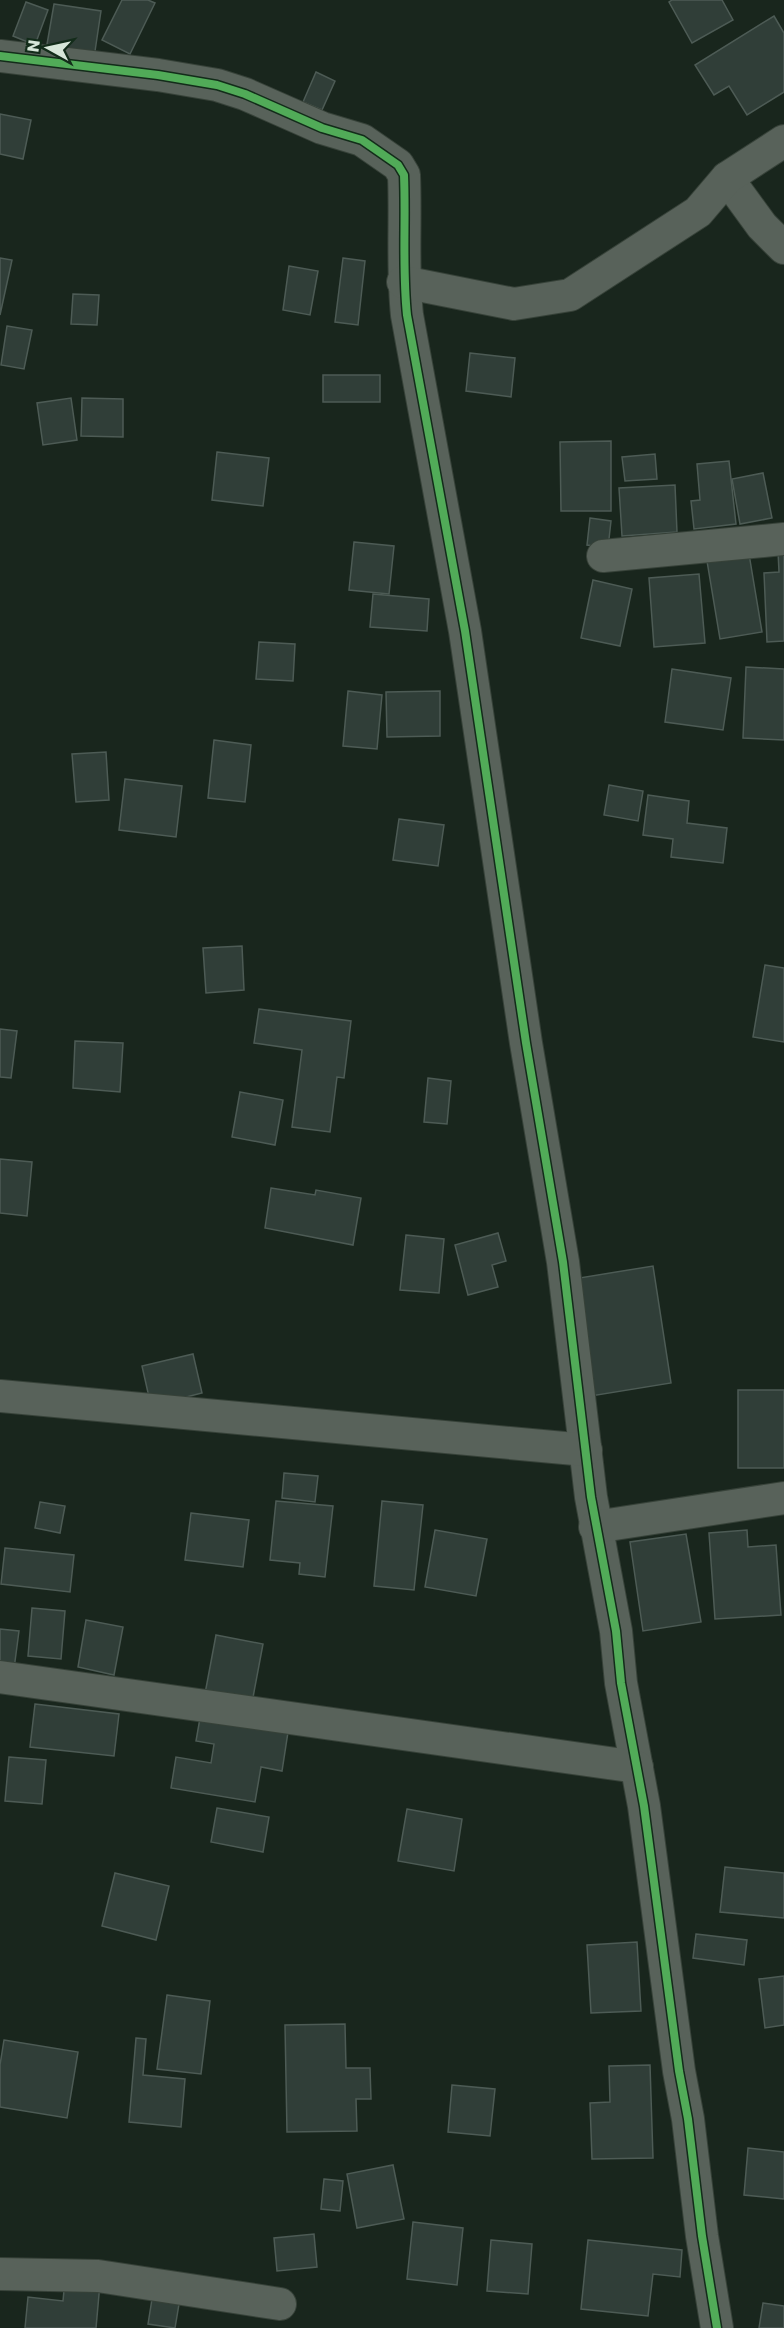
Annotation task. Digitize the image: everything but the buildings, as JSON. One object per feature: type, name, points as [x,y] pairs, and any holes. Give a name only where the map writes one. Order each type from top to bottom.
[{"type":"street","points":[[0,56],[166,76],[217,85],[245,94],[322,128],[362,140],[398,165],[404,175],[403,282],[412,346],[419,372],[465,631],[526,1043],[563,1262],[595,1527],[611,1601],[621,1683],[637,1767],[678,2071],[694,2159],[702,2236],[717,2328]]},
{"type":"street","points":[[403,282],[514,304],[570,295],[698,212],[727,178],[784,141]]},
{"type":"street","points":[[727,178],[762,226],[784,248]]},
{"type":"street","points":[[603,556],[784,539]]},
{"type":"street","points":[[0,1396],[586,1450]]},
{"type":"street","points":[[595,1527],[784,1498]]},
{"type":"street","points":[[0,1677],[637,1767]]},
{"type":"street","points":[[0,2274],[98,2276],[279,2304]]},
{"type":"cycle path","points":[[0,56],[158,75],[217,85],[245,94],[322,128],[362,140],[398,165],[404,175],[407,315],[465,631],[526,1043],[563,1262],[591,1497],[616,1631],[621,1683],[644,1806],[702,2236],[717,2328]]}]
